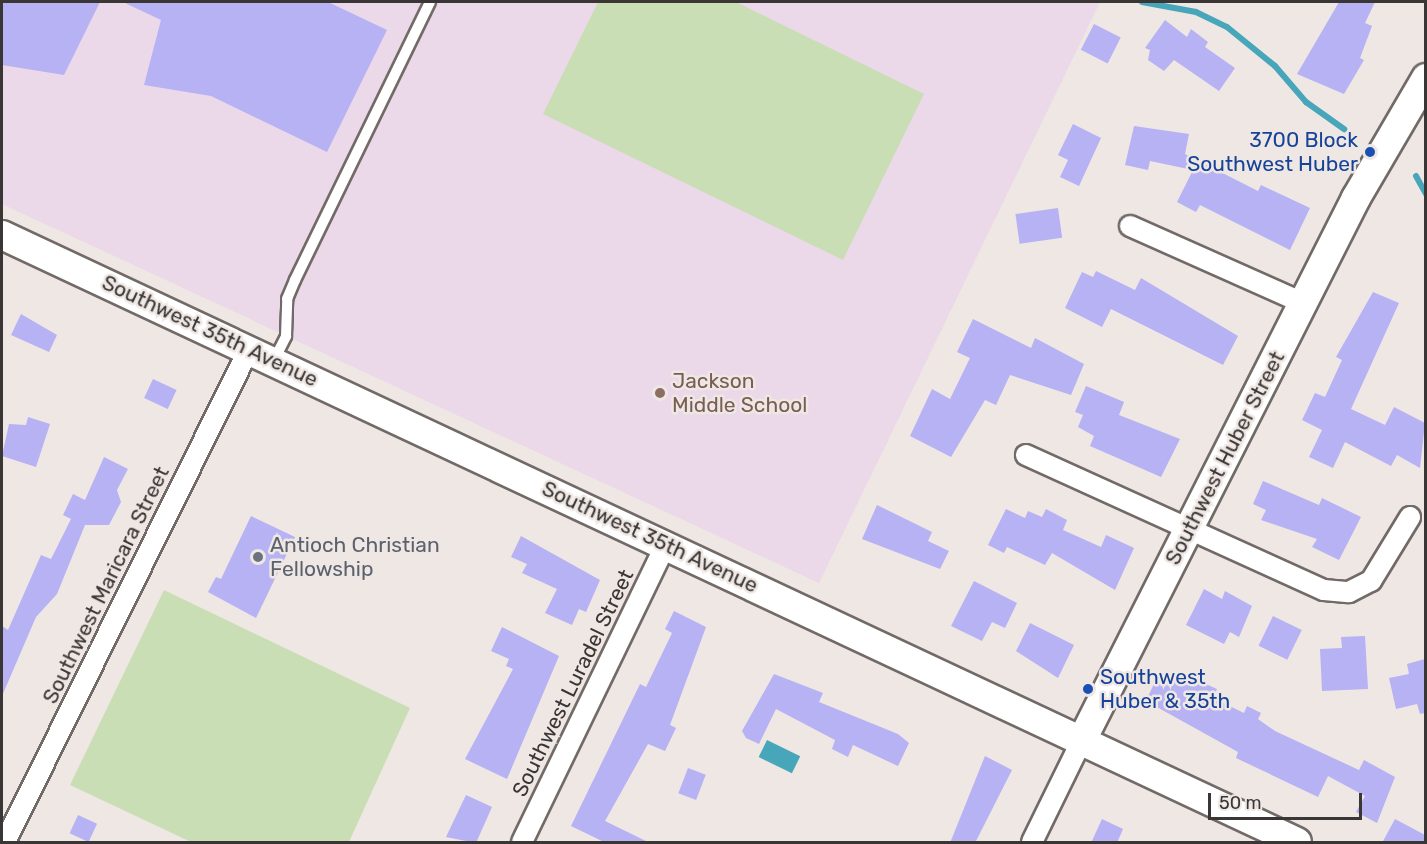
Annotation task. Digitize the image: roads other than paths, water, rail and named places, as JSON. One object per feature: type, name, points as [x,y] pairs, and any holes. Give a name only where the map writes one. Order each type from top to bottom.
[{"type":"street","name":"Southwest Huber Street","points":[[1032,843],[1303,303],[1392,130],[1425,78]]},
{"type":"street","points":[[1130,226],[1303,303]]},
{"type":"street","name":"Southwest 35th Avenue","points":[[2,235],[666,544],[1297,843]]},
{"type":"street","name":"Southwest Maricara Street","points":[[5,843],[262,355]]},
{"type":"street","points":[[1026,455],[1324,590],[1349,592],[1371,581],[1410,517]]},
{"type":"street","name":"Southwest Luradel Street","points":[[522,843],[666,544]]},
{"type":"lane","points":[[262,355],[286,336],[287,299],[295,280],[430,2]]},
{"type":"water","points":[[767,740],[800,756],[792,773],[759,757]]},
{"type":"waterway","points":[[1142,2],[1196,12],[1227,27],[1275,66],[1306,102],[1344,129]]},
{"type":"waterway","points":[[1416,176],[1426,194]]},
{"type":"place","name":"3700 Block Southwest Huber","points":[[1370,152]]},
{"type":"place","name":"Jackson Middle School","points":[[660,393]]},
{"type":"place","name":"Antioch Christian Fellowship","points":[[258,557]]},
{"type":"place","name":"Southwest Huber & 35th","points":[[1088,689]]}]
